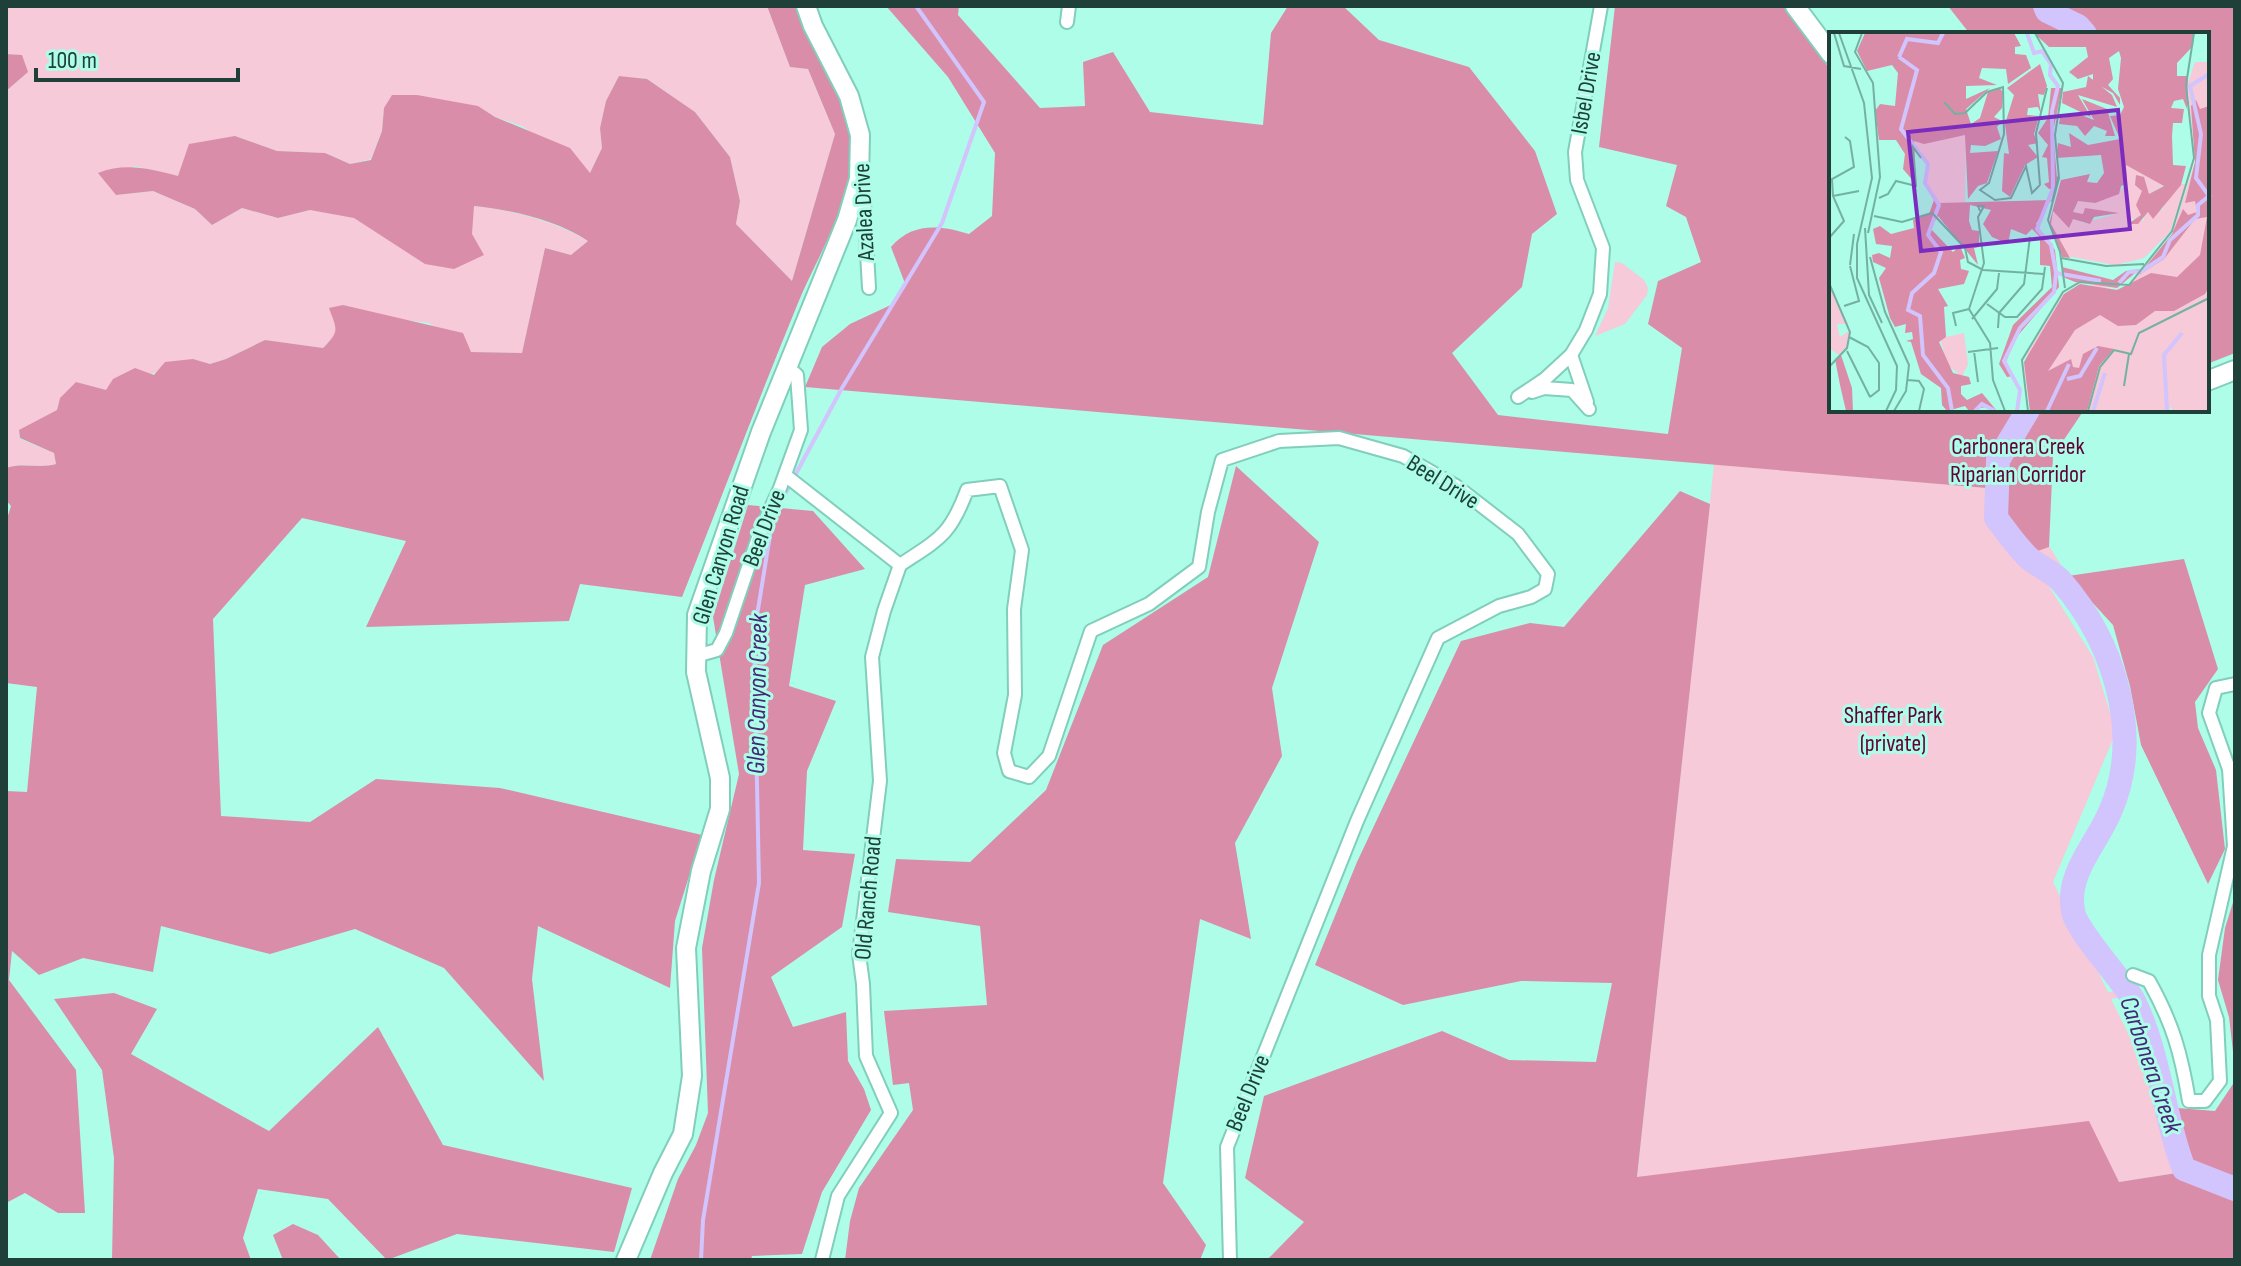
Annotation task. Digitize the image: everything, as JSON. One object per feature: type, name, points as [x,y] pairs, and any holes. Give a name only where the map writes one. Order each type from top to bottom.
[{"type":"street","name":"Glen Canyon Road","points":[[626,1260],[683,1134],[692,1076],[686,948],[701,871],[720,809],[720,778],[696,672],[697,615],[723,548],[761,432],[847,220],[859,179],[860,135],[849,96],[806,6]]},
{"type":"street","points":[[1067,22],[1069,6]]},
{"type":"street","name":"Isbel Drive","points":[[1571,355],[1586,330],[1600,294],[1603,248],[1577,180],[1575,152],[1601,6]]},
{"type":"street","points":[[1795,6],[1829,51]]},
{"type":"street","name":"Azalea Drive","points":[[860,135],[869,288]]},
{"type":"street","points":[[1571,355],[1589,409],[1572,390],[1544,388],[1518,397],[1545,379],[1571,355]]},
{"type":"street","name":"Beel Drive","points":[[696,656],[717,650],[726,633],[760,532],[801,430],[797,375],[787,367]]},
{"type":"street","points":[[2209,380],[2235,370]]},
{"type":"street","name":"Beel Drive","points":[[785,475],[900,565],[943,536],[958,513],[967,490],[1000,486],[1022,550],[1014,609],[1015,695],[1004,753],[1009,771],[1029,777],[1049,756],[1091,631],[1149,604],[1199,567],[1208,512],[1222,460],[1279,441],[1339,438],[1403,456],[1456,486],[1518,534],[1548,574],[1545,589],[1531,597],[1499,606],[1438,638],[1357,821],[1227,1147],[1230,1260]]},
{"type":"street","name":"Old Ranch Road","points":[[822,1260],[838,1196],[891,1113],[866,1056],[859,954],[880,781],[872,657],[900,565]]},
{"type":"street","points":[[2133,975],[2149,981],[2166,1011],[2181,1053],[2189,1101],[2205,1101],[2220,1081],[2217,1020],[2209,996],[2209,955],[2234,846],[2229,769],[2209,713],[2216,688],[2235,684]]},
{"type":"green space","points":[[6,6],[767,6],[790,67],[808,69],[835,134],[792,281],[736,224],[740,201],[730,157],[695,112],[647,79],[619,76],[606,101],[600,128],[602,148],[590,173],[522,126],[495,117],[478,106],[384,108],[382,131],[371,159],[350,164],[325,153],[277,151],[235,136],[178,176],[134,166],[116,195],[153,191],[195,209],[212,225],[242,208],[278,218],[310,210],[472,234],[473,206],[533,218],[588,241],[571,255],[545,248],[522,353],[470,352],[429,323],[390,318],[343,305],[336,335],[323,348],[265,340],[210,364],[193,359],[106,390],[60,398],[57,410],[19,431],[20,439],[54,453],[56,464],[6,468],[6,91],[22,55],[6,54]]},
{"type":"green space","points":[[767,6],[800,6],[829,70],[846,120],[850,137],[849,179],[835,222],[768,376],[682,597],[580,584],[569,621],[366,627],[406,541],[302,518],[213,619],[221,816],[310,822],[376,779],[500,788],[702,835],[675,921],[670,988],[538,926],[532,979],[544,1081],[444,968],[355,929],[270,954],[161,926],[153,972],[83,958],[39,975],[12,951],[9,980],[76,1070],[85,1213],[58,1213],[25,1193],[6,1203],[6,791],[27,792],[37,687],[6,683],[6,522],[11,506],[6,500],[6,468],[56,464],[54,453],[20,438],[19,430],[57,410],[60,398],[76,382],[106,390],[113,379],[135,368],[154,375],[165,362],[193,359],[210,364],[265,340],[323,348],[335,330],[329,308],[343,305],[463,333],[471,352],[522,353],[545,248],[571,255],[588,241],[562,227],[533,217],[474,206],[472,234],[484,255],[454,269],[425,264],[354,218],[310,210],[278,218],[242,208],[212,225],[195,209],[153,191],[116,195],[98,173],[128,167],[178,176],[189,144],[235,136],[277,151],[325,153],[350,164],[371,160],[382,131],[384,108],[392,95],[417,95],[478,106],[495,117],[570,148],[590,173],[602,148],[600,128],[606,101],[619,76],[647,79],[695,112],[730,157],[740,201],[736,224],[792,281],[835,134],[808,69],[790,67]]},
{"type":"green space","name":"Carbonera Creek Riparian Corridor","points":[[886,6],[959,6],[958,15],[1040,108],[1085,106],[1083,62],[1113,52],[1150,112],[1263,125],[1271,33],[1288,6],[1343,6],[1379,40],[1469,67],[1535,151],[1557,214],[1532,234],[1522,287],[1452,353],[1498,415],[1668,434],[1682,348],[1648,324],[1658,281],[1701,262],[1686,217],[1666,206],[1677,165],[1599,147],[1615,6],[1786,6],[1829,68],[1829,412],[2083,412],[2053,456],[2049,547],[2029,554],[1997,500],[1998,489],[805,387],[822,347],[850,324],[893,304],[906,286],[891,247],[899,239],[927,228],[969,234],[992,216],[995,153],[948,77]]},
{"type":"green space","points":[[1948,6],[2235,6],[2235,353],[2209,363],[2209,32],[1968,32]]},
{"type":"green space","points":[[6,54],[22,55],[28,72],[6,91]]},
{"type":"green space","points":[[1615,262],[1622,263],[1644,280],[1647,295],[1625,324],[1595,336],[1608,308]]},
{"type":"green space","name":"Shaffer Park (private)","points":[[1714,464],[1998,489],[2034,466],[2030,516],[2068,576],[2045,580],[2093,657],[2116,732],[2053,882],[2108,992],[2117,991],[2121,997],[2111,999],[2197,1170],[2119,1182],[2112,1169],[2102,1167],[1637,1178]]},
{"type":"green space","points":[[1236,466],[1319,542],[1272,688],[1282,756],[1235,843],[1251,939],[1200,919],[1163,1183],[1206,1245],[1200,1260],[845,1260],[850,1221],[859,1188],[913,1110],[909,1083],[893,1085],[884,1011],[987,1005],[980,926],[888,912],[896,859],[970,862],[1046,790],[1103,645],[1208,577]]},
{"type":"green space","points":[[1680,491],[1710,504],[1637,1177],[2089,1121],[2119,1182],[2196,1170],[2165,1107],[2215,1111],[2235,1081],[2235,1260],[1267,1260],[1304,1222],[1245,1178],[1264,1096],[1442,1031],[1509,1060],[1596,1062],[1612,983],[1521,981],[1403,1005],[1315,965],[1357,862],[1461,641],[1530,623],[1564,627]]},
{"type":"green space","points":[[748,505],[813,511],[865,569],[805,585],[789,686],[836,701],[807,771],[803,850],[855,854],[842,927],[771,977],[793,1027],[846,1012],[848,1061],[864,1089],[871,1110],[822,1192],[802,1254],[752,1256],[751,1260],[650,1260],[678,1179],[708,1113],[702,948],[714,880],[739,774],[713,617]]},
{"type":"green space","points":[[2184,559],[2218,669],[2195,702],[2198,728],[2216,770],[2225,849],[2208,884],[2141,745],[2130,686],[2113,625],[2068,576]]},
{"type":"green space","points":[[2235,896],[2235,1069],[2229,1017],[2218,980],[2225,928]]},
{"type":"green space","points":[[114,993],[157,1009],[131,1054],[269,1131],[378,1027],[443,1145],[632,1188],[614,1252],[457,1234],[387,1260],[328,1199],[258,1189],[243,1238],[251,1260],[112,1260],[114,1158],[102,1070],[54,999]]},
{"type":"green space","points":[[293,1224],[318,1235],[341,1260],[283,1260],[273,1235]]},
{"type":"waterway","name":"Glen Canyon Creek","points":[[777,509],[842,388],[942,223],[984,102],[916,6]]},
{"type":"waterway","name":"Carbonera Creek","points":[[2045,6],[2047,11],[2078,26],[2083,32]]},
{"type":"waterway","name":"Carbonera Creek","points":[[2027,412],[1998,460],[1996,518],[2026,556],[2058,578],[2080,605],[2109,661],[2123,721],[2124,752],[2120,782],[2110,812],[2078,872],[2072,897],[2073,911],[2082,930],[2134,1001],[2143,1021],[2184,1169],[2235,1189]]},
{"type":"waterway","name":"Glen Canyon Creek","points":[[701,1260],[703,1220],[759,883],[754,634],[773,517]]}]
